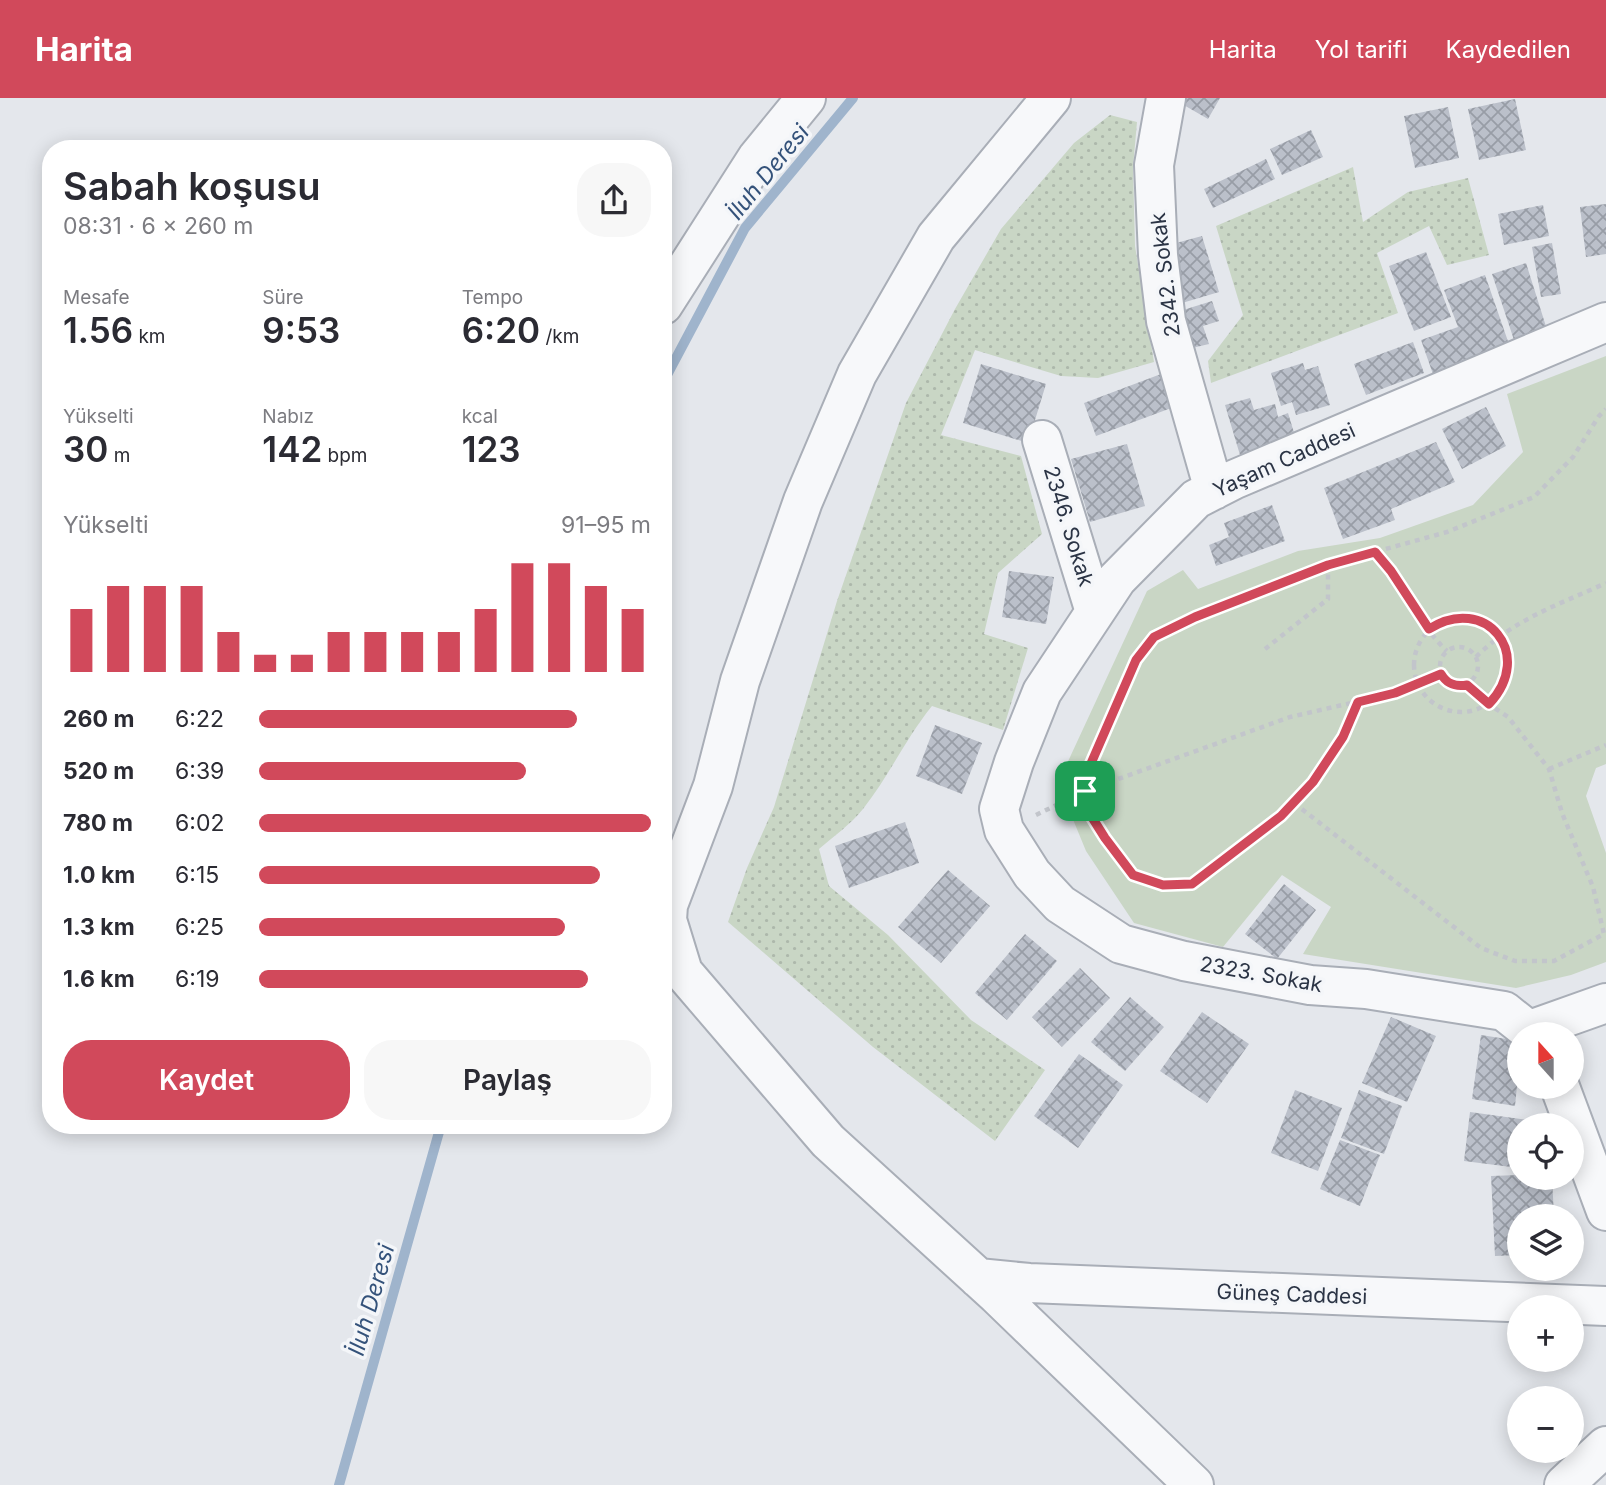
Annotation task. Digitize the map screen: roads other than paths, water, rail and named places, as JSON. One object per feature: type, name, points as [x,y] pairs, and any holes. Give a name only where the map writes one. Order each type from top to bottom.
[{"type":"street","points":[[672,291],[757,158],[806,98]]},
{"type":"street","points":[[672,888],[713,786],[740,681],[799,514],[857,374],[936,237],[1051,98]]},
{"type":"street","name":"2342. Sokak","points":[[1166,98],[1154,165],[1158,255],[1166,321],[1214,490]]},
{"type":"street","name":"Yaşam Caddesi","points":[[1011,841],[999,809],[1014,762],[1042,692],[1117,579],[1196,499],[1606,322]]},
{"type":"street","name":"2346. Sokak","points":[[1042,440],[1095,612]]},
{"type":"street","name":"2323. Sokak","points":[[1011,841],[1032,874],[1059,904],[1121,944],[1184,961],[1310,985],[1366,989],[1504,1011],[1518,1022]]},
{"type":"street","points":[[672,936],[683,972],[828,1141],[978,1278],[1194,1485]]},
{"type":"street","points":[[1557,1022],[1606,1003]]},
{"type":"street","points":[[1564,1099],[1606,1211]]},
{"type":"street","name":"Güneş Caddesi","points":[[978,1278],[1029,1283],[1606,1306]]},
{"type":"street","points":[[1564,1485],[1606,1446]]},
{"type":"waterway","name":"İluh Deresi","points":[[672,366],[745,228],[853,98]]},
{"type":"waterway","name":"İluh Deresi","points":[[339,1485],[438,1134]]}]
